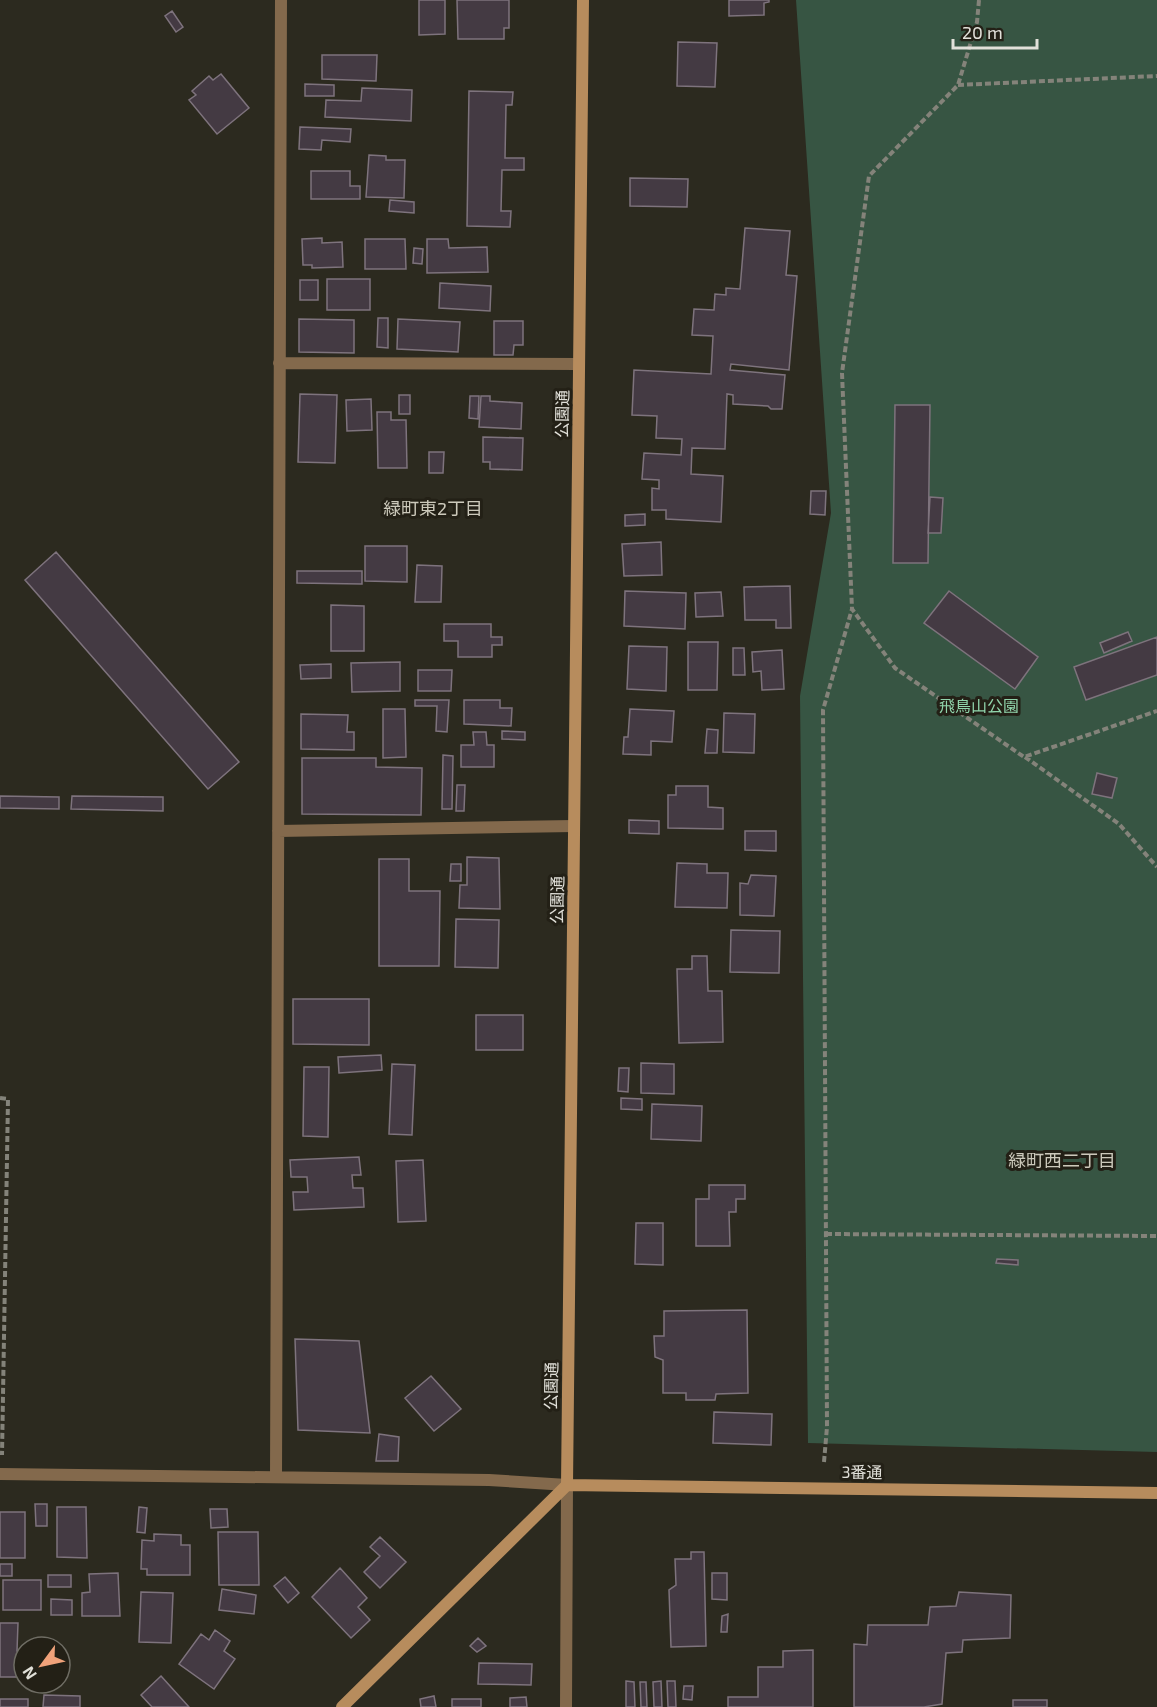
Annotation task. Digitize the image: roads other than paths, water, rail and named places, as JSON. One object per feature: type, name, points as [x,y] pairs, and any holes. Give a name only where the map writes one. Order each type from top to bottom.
[{"type":"street","points":[[276,1477],[281,0]]},
{"type":"street","name":"公園通","points":[[567,1485],[583,0]]},
{"type":"street","points":[[279,363],[579,364]]},
{"type":"street","points":[[278,831],[574,826]]},
{"type":"street","points":[[1,1474],[489,1480],[567,1485]]},
{"type":"street","points":[[342,1707],[567,1485]]},
{"type":"street","points":[[566,1707],[567,1485]]},
{"type":"street","name":"3番通","points":[[567,1485],[1157,1493]]},
{"type":"district","name":"緑町東2丁目","points":[[433,509]]},
{"type":"district","name":"緑町西二丁目","points":[[1062,1161]]},
{"type":"park label","name":"飛鳥山公園","points":[[979,706]]}]
